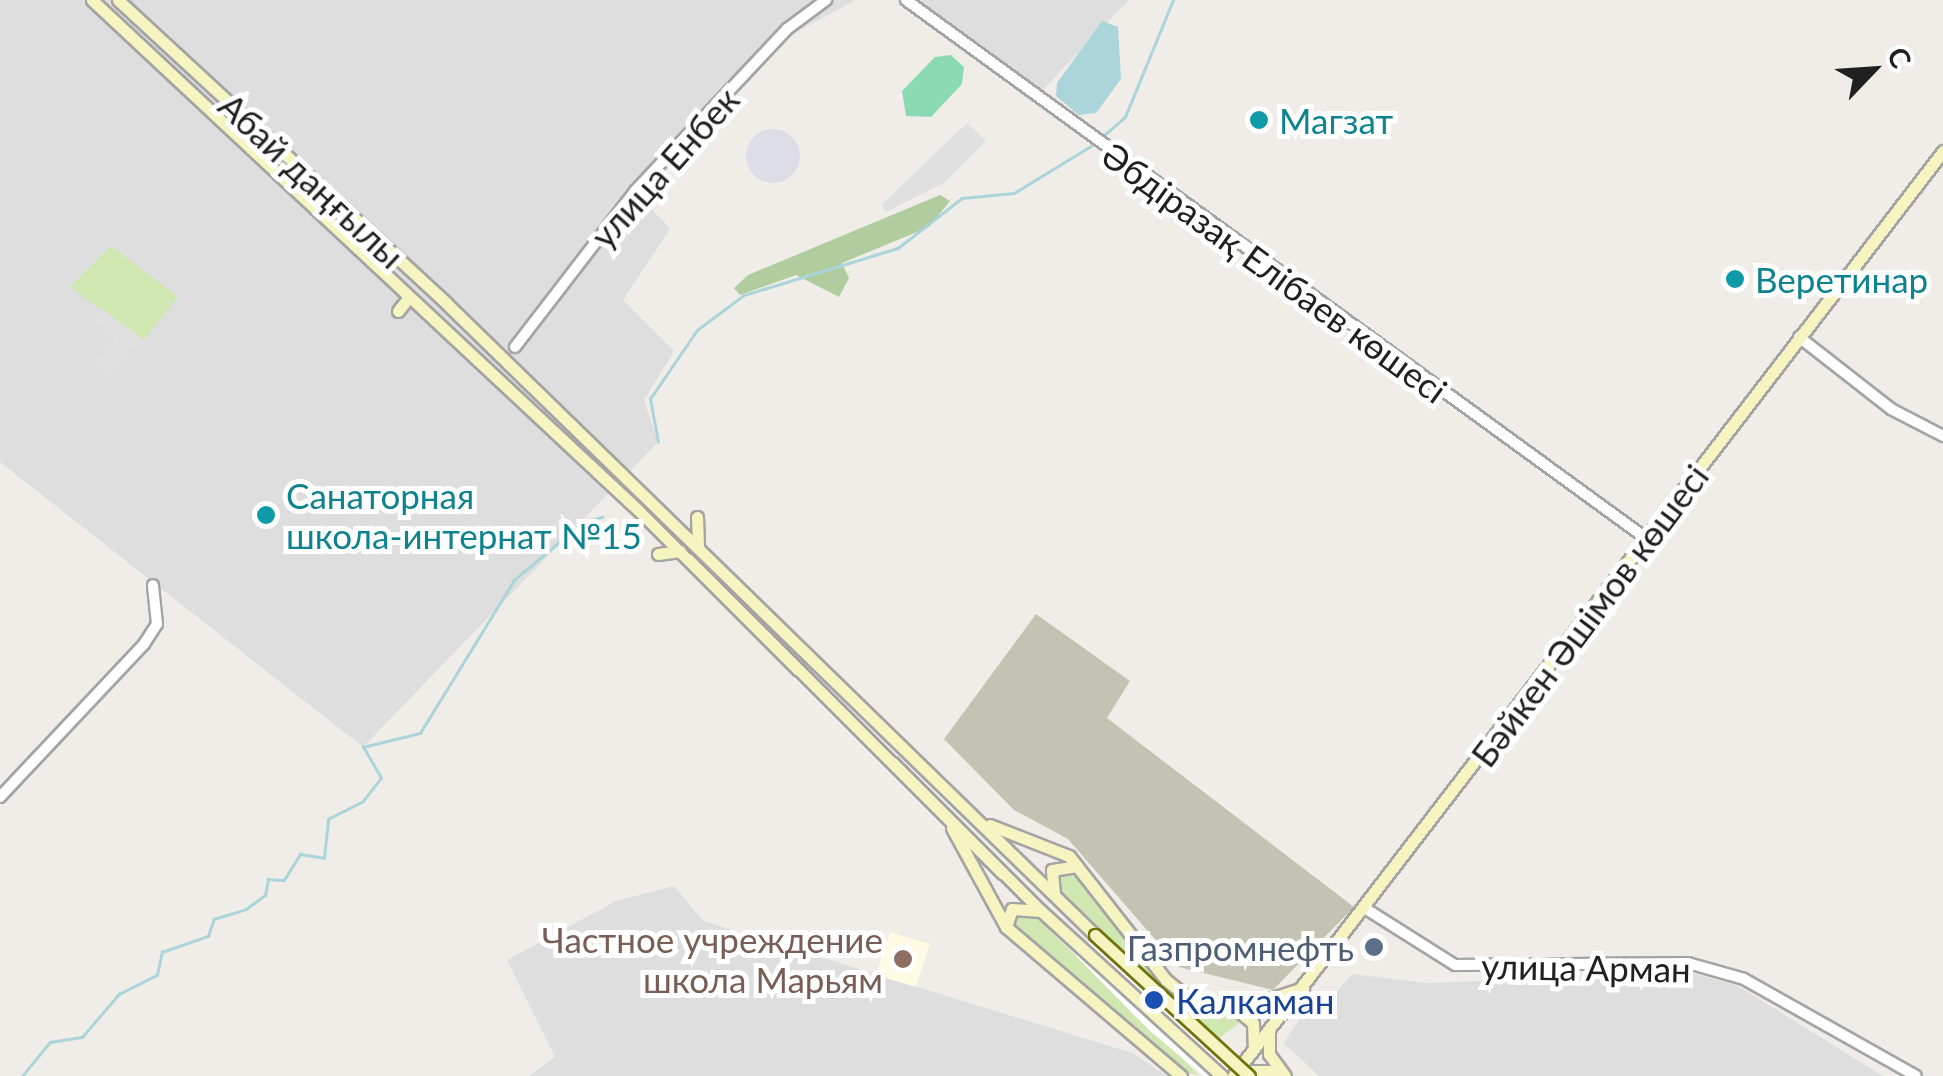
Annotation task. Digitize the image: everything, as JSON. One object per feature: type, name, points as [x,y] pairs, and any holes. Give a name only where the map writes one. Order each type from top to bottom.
[{"type":"main road","points":[[92,0],[680,551],[1041,911],[1222,1076]]},
{"type":"main road","name":"Абай даңғылы","points":[[118,0],[424,283],[1095,935],[1250,1076]]},
{"type":"main road","name":"Бәйкен Әшімов көшесі","points":[[1234,1074],[1307,986],[1943,151]]},
{"type":"main road","points":[[424,283],[434,272]]},
{"type":"main road","points":[[398,311],[409,297]]},
{"type":"main road","points":[[697,517],[698,546]]},
{"type":"main road","points":[[658,554],[680,551]]},
{"type":"main road","points":[[859,732],[873,716]]},
{"type":"main road","points":[[890,733],[902,722]]},
{"type":"main road","points":[[942,812],[1006,927],[1181,1076]]},
{"type":"main road","points":[[977,818],[1060,850],[1181,995],[1231,1007],[1250,1017],[1254,1048]]},
{"type":"main road","points":[[1054,894],[1055,866],[1077,866]]},
{"type":"main road","points":[[1006,927],[1012,908],[1041,911]]},
{"type":"main road","points":[[1231,1007],[1307,986]]},
{"type":"main road","points":[[1270,1026],[1269,1054],[1282,1074]]},
{"type":"main road","points":[[1234,1074],[1282,1074]]},
{"type":"street","name":"улица Енбек","points":[[514,347],[635,191],[786,29],[826,0]]},
{"type":"street","name":"Әбдіразақ Елібаев көшесі","points":[[906,0],[1647,539]]},
{"type":"street","points":[[1799,337],[1890,409],[1943,436]]},
{"type":"street","points":[[0,797],[144,644],[157,624],[153,585]]},
{"type":"street","name":"улица Арман","points":[[1366,909],[1455,965],[1688,963],[1744,979],[1916,1076]]},
{"type":"shaded area","points":[[0,0],[855,0],[775,44],[636,192],[670,229],[623,300],[674,351],[644,400],[658,442],[363,747],[0,462]]},
{"type":"shaded area","points":[[906,0],[1129,0],[1031,102]]},
{"type":"shaded area","points":[[967,123],[986,141],[944,183],[886,212],[881,205]]},
{"type":"shaded area","points":[[773,129],[792,137],[800,156],[792,175],[773,183],[754,175],[746,156],[754,137]]},
{"type":"shaded area","points":[[100,308],[140,337],[110,375],[96,362],[115,338],[93,320]]},
{"type":"shaded area","name":"Калкаман","points":[[1036,614],[1130,681],[1107,718],[1354,907],[1273,990],[1179,967],[1068,839],[1014,810],[944,739]]},
{"type":"shaded area","points":[[674,886],[703,921],[1132,1053],[1167,1076],[529,1076],[555,1057],[507,960],[616,901]]},
{"type":"shaded area","name":"Частное учреждение школа Марьям","points":[[890,932],[930,944],[916,987],[876,975]]},
{"type":"shaded area","points":[[1692,973],[1738,986],[1883,1076],[1319,1076],[1284,1043],[1318,990],[1330,999],[1352,974],[1427,983]]},
{"type":"green space","points":[[951,55],[964,67],[962,84],[931,117],[906,116],[902,91],[935,57]]},
{"type":"green space","points":[[940,195],[950,201],[929,227],[842,263],[849,278],[839,297],[796,275],[740,295],[734,288],[748,275]]},
{"type":"green space","points":[[111,246],[178,297],[144,340],[70,287]]},
{"type":"green space","points":[[1055,871],[1073,871],[1178,1001],[1231,1013],[1239,1023],[1217,1040],[1061,891]]},
{"type":"green space","points":[[1028,912],[1199,1075],[1184,1072],[1013,927],[1014,913]]},
{"type":"water","points":[[1102,21],[1118,27],[1121,79],[1096,113],[1079,115],[1056,96],[1057,83]]},
{"type":"pier","points":[[1100,930],[1174,1000],[1265,1076],[1204,1076],[1149,1030],[1076,956]]},
{"type":"waterway","points":[[1102,137],[1125,117],[1173,0]]},
{"type":"waterway","points":[[658,442],[650,399],[697,330],[744,295],[898,248],[962,198],[1014,193],[1091,146]]},
{"type":"waterway","points":[[22,1076],[50,1042],[82,1037],[119,994],[157,975],[162,952],[208,936],[214,919],[246,909],[265,895],[268,879],[284,880],[300,854],[324,858],[328,819],[363,801],[381,778],[363,747],[420,733],[514,580],[583,522],[602,517]]},
{"type":"place","name":"Магзат","points":[[1259,120]]},
{"type":"place","name":"Веретинар","points":[[1735,279]]},
{"type":"place","name":"Санаторная школа-интернат №15","points":[[266,515]]},
{"type":"place","name":"Газпромнефть","points":[[1374,947]]},
{"type":"place","name":"Частное учреждение школа Марьям","points":[[903,959]]},
{"type":"place","name":"Калкаман","points":[[1154,1000]]}]
